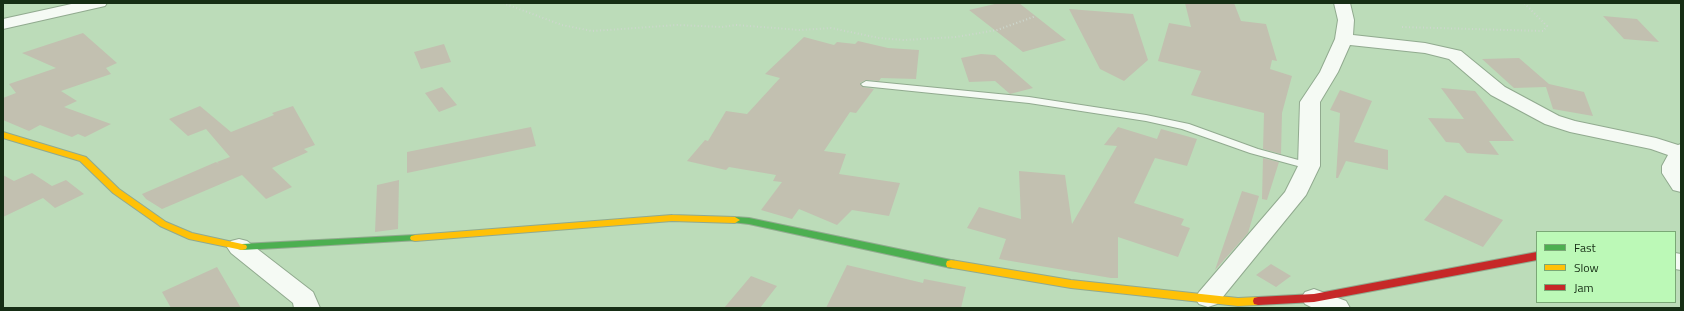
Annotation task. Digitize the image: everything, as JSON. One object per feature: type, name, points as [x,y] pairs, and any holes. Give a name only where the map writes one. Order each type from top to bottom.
[{"type":"street","points":[[3,24],[100,3]]},
{"type":"street","points":[[1208,298],[1294,195],[1309,166],[1310,102],[1329,72],[1344,39],[1346,20],[1342,3]]},
{"type":"street","points":[[1344,39],[1425,48],[1455,55],[1498,91],[1552,120],[1570,126],[1656,144],[1680,151],[1673,166],[1673,173],[1681,185]]},
{"type":"street","points":[[3,135],[83,159],[116,191],[163,224],[189,236],[239,247],[372,242],[672,218],[720,218],[749,221],[948,264],[1071,284],[1238,302],[1314,298],[1536,256]]},
{"type":"street","points":[[239,247],[304,298],[307,308]]},
{"type":"street","points":[[1314,298],[1337,308]]},
{"type":"lane","points":[[866,84],[1029,100],[1146,118],[1184,126],[1254,151],[1309,166]]},
{"type":"path","points":[[503,3],[562,25],[592,31],[677,25],[722,26],[736,24],[800,30],[831,28],[879,38],[904,40],[956,37],[997,30],[1036,16]]},
{"type":"path","points":[[1400,27],[1543,31],[1547,26],[1524,3]]},
{"type":"building","points":[[999,3],[1019,3],[1066,40],[1023,52],[969,10]]},
{"type":"building","points":[[1185,3],[1234,3],[1241,21],[1266,24],[1277,61],[1272,60],[1270,69],[1292,76],[1282,113],[1281,154],[1263,149],[1264,113],[1191,95],[1201,71],[1158,61],[1169,23],[1191,27]]},
{"type":"building","points":[[1069,9],[1133,14],[1148,60],[1124,81],[1100,69]]},
{"type":"building","points":[[1603,16],[1637,19],[1659,42],[1624,39]]},
{"type":"building","points":[[83,33],[117,63],[106,68],[111,74],[61,91],[77,101],[64,107],[111,124],[85,137],[78,134],[72,137],[40,125],[29,131],[3,120],[3,98],[16,93],[9,84],[56,68],[22,53]]},
{"type":"building","points":[[804,37],[834,45],[837,42],[855,44],[858,41],[888,48],[919,50],[916,79],[881,78],[879,81],[866,80],[860,83],[863,87],[874,89],[856,113],[850,112],[824,151],[846,154],[839,174],[900,183],[889,216],[852,210],[837,225],[799,209],[792,219],[761,210],[782,182],[773,181],[776,175],[729,167],[726,170],[687,161],[705,140],[708,141],[726,111],[747,114],[780,78],[765,74]]},
{"type":"building","points":[[444,44],[451,62],[421,69],[414,52]]},
{"type":"building","points":[[981,54],[995,55],[1033,88],[1010,94],[995,81],[969,82],[961,58]]},
{"type":"building","points":[[1519,58],[1549,84],[1584,92],[1593,116],[1553,109],[1546,87],[1514,88],[1482,59]]},
{"type":"building","points":[[442,87],[457,105],[439,112],[425,93]]},
{"type":"building","points":[[1441,88],[1475,91],[1514,141],[1489,141],[1499,155],[1467,153],[1459,143],[1446,142],[1428,118],[1464,119]]},
{"type":"building","points":[[1340,90],[1372,101],[1354,142],[1388,150],[1388,170],[1346,161],[1338,178],[1336,178],[1340,113],[1330,110]]},
{"type":"building","points":[[200,106],[231,132],[274,115],[272,113],[293,106],[315,145],[304,149],[308,152],[272,168],[292,187],[266,199],[242,175],[162,209],[146,199],[142,194],[216,162],[219,164],[217,162],[230,157],[206,129],[188,136],[169,119]]},
{"type":"building","points":[[531,127],[536,146],[407,173],[407,152]]},
{"type":"building","points":[[1118,127],[1157,139],[1161,129],[1197,139],[1187,166],[1155,158],[1134,203],[1184,219],[1181,225],[1190,228],[1178,257],[1118,237],[1118,278],[1111,278],[999,259],[1006,239],[967,228],[979,207],[1021,219],[1019,171],[1065,175],[1072,224],[1117,146],[1104,145]]},
{"type":"building","points":[[1263,158],[1279,162],[1267,200],[1262,199]]},
{"type":"building","points":[[32,173],[52,186],[66,180],[84,194],[55,208],[43,198],[3,217],[3,175],[14,181]]},
{"type":"building","points":[[399,180],[398,229],[375,232],[377,185]]},
{"type":"building","points":[[1242,191],[1259,196],[1248,233],[1215,270]]},
{"type":"building","points":[[1445,195],[1503,220],[1483,247],[1424,220]]},
{"type":"building","points":[[1271,264],[1291,276],[1276,287],[1256,275]]},
{"type":"building","points":[[847,265],[923,283],[924,279],[966,287],[961,308],[826,308]]},
{"type":"building","points":[[217,267],[241,308],[171,308],[162,292]]},
{"type":"building","points":[[751,276],[777,286],[760,308],[724,308]]},
{"type":"traffic: fast","points":[[735,220],[749,221],[951,264]]},
{"type":"traffic: fast","points":[[242,247],[415,238]]},
{"type":"traffic: slow","points":[[3,135],[83,159],[116,191],[163,224],[189,236],[242,247]]},
{"type":"traffic: slow","points":[[415,238],[672,218],[735,220]]},
{"type":"traffic: slow","points":[[951,264],[1071,284],[1238,302],[1258,301]]},
{"type":"traffic: jam","points":[[1258,301],[1314,298],[1536,256]]}]
